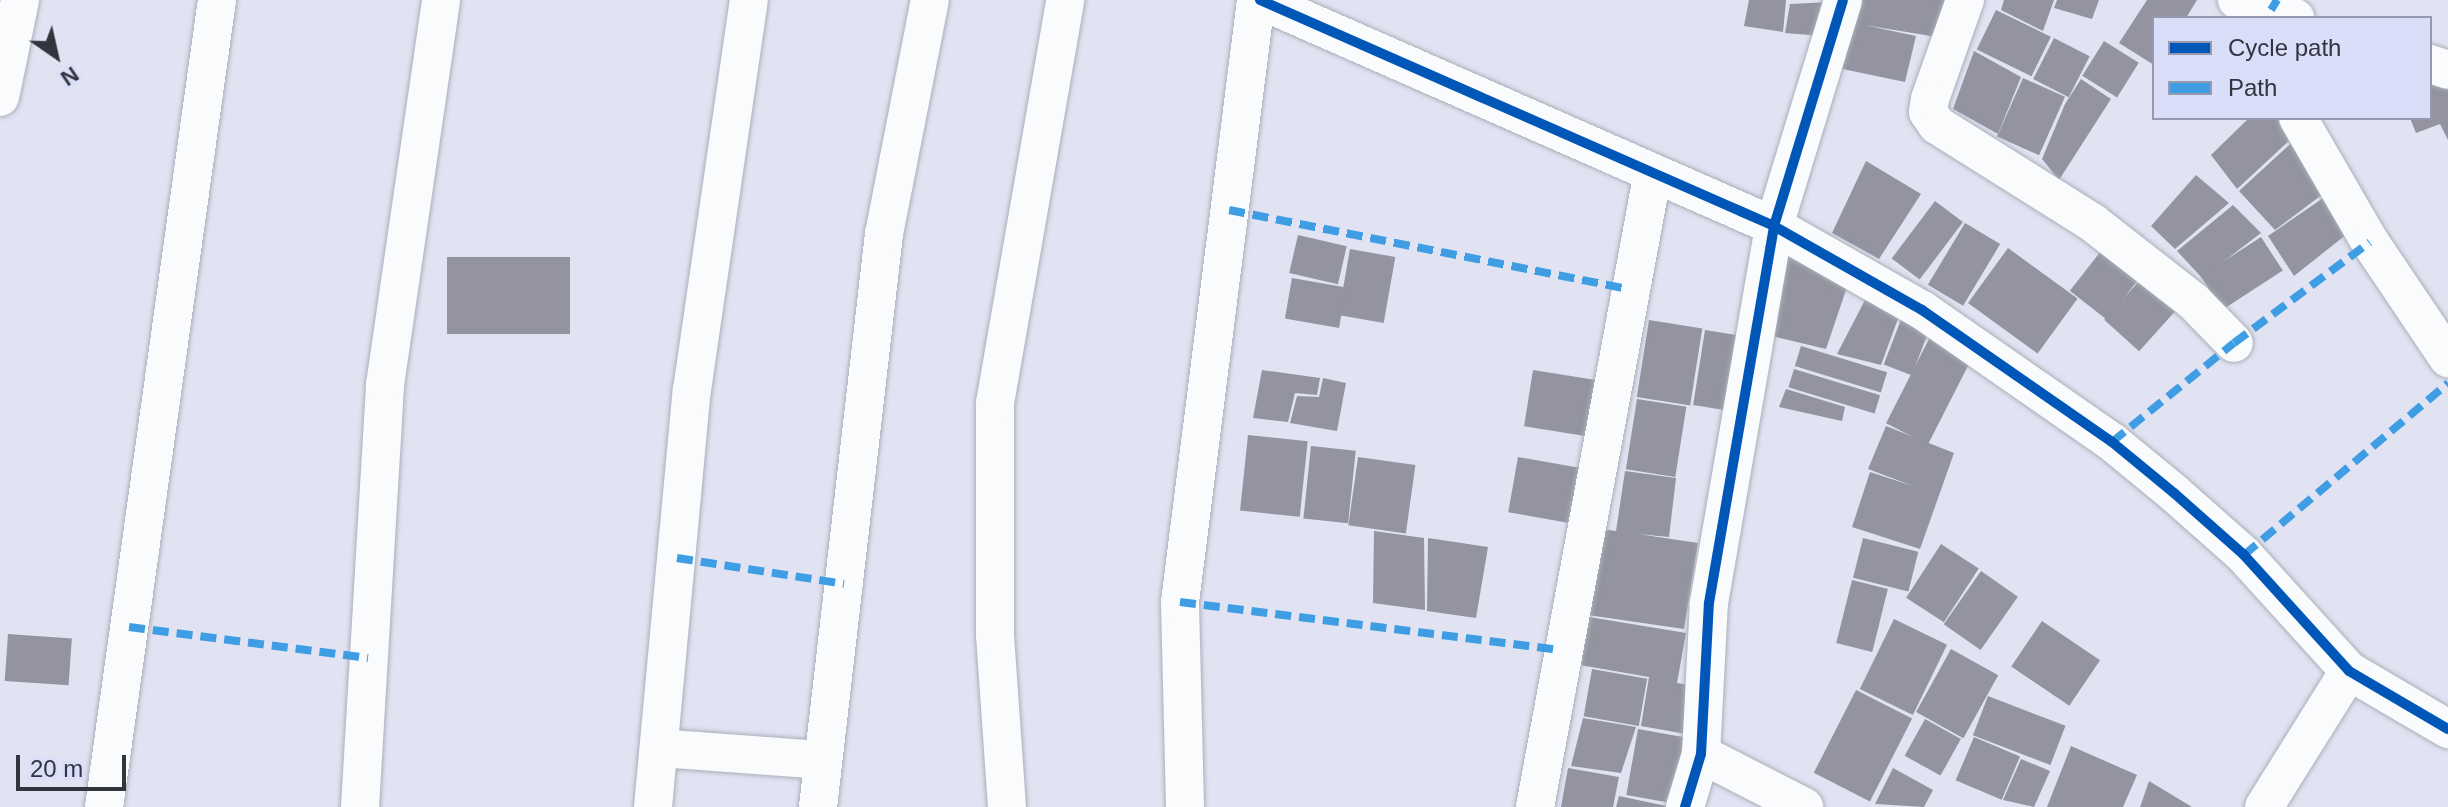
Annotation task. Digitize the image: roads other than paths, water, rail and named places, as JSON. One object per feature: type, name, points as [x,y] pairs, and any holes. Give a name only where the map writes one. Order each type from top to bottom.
[{"type":"street","points":[[0,97],[20,0]]},
{"type":"street","points":[[104,807],[217,0]]},
{"type":"street","points":[[360,807],[385,385],[441,0]]},
{"type":"street","points":[[653,807],[692,390],[749,0]]},
{"type":"street","points":[[818,807],[884,234],[930,0]]},
{"type":"street","points":[[1007,807],[995,634],[995,403],[1065,0]]},
{"type":"street","points":[[1185,807],[1180,602],[1258,0],[1652,177],[1774,226],[1922,310],[2112,442],[2244,555],[2349,671],[2448,729]]},
{"type":"street","points":[[1685,807],[1701,754],[1709,603],[1774,226],[1843,0]]},
{"type":"street","points":[[1965,0],[1930,99],[1928,112],[1937,125],[2093,223],[2184,294],[2234,343]]},
{"type":"street","points":[[2237,0],[2289,16]]},
{"type":"street","points":[[2299,120],[2370,242],[2448,358]]},
{"type":"street","points":[[1535,807],[1652,177]]},
{"type":"street","points":[[2264,807],[2349,671]]},
{"type":"street","points":[[659,748],[822,760]]},
{"type":"street","points":[[1701,754],[1804,807]]}]
